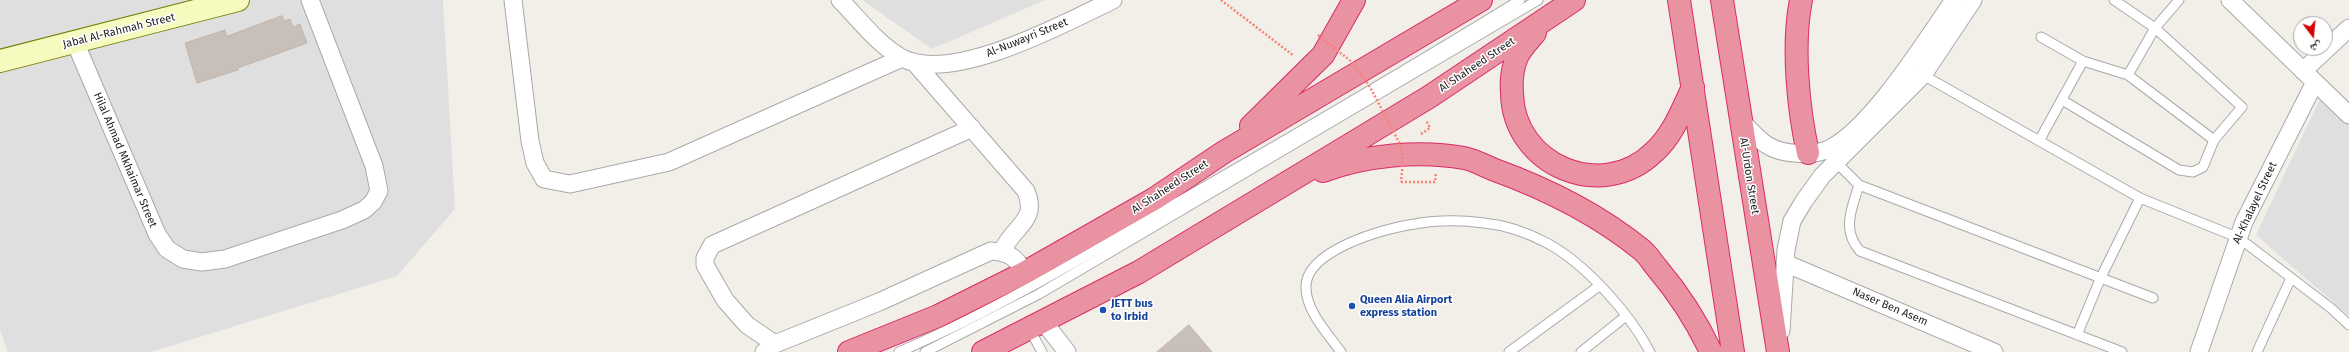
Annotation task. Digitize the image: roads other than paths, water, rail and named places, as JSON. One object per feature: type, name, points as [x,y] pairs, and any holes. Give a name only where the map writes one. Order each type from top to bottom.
[{"type":"highway","points":[[1224,152],[1323,55],[1354,0]]},
{"type":"highway","name":"Al Shaheed Street","points":[[849,352],[938,316],[1024,273],[1154,199],[1224,152],[1481,0]]},
{"type":"highway","points":[[1574,0],[1546,21],[1527,42],[1517,57],[1511,76],[1512,99],[1516,120],[1526,140],[1540,156],[1576,173],[1591,175],[1614,174],[1635,166],[1654,153],[1666,139],[1677,121],[1693,87]]},
{"type":"highway","name":"Al Shaheed Street","points":[[983,352],[1139,272],[1429,97],[1574,0]]},
{"type":"highway","points":[[1679,0],[1733,352]]},
{"type":"highway","name":"Al-Urdon Street","points":[[1722,0],[1740,120],[1779,352]]},
{"type":"highway","points":[[1801,0],[1797,26],[1796,66],[1808,153]]},
{"type":"highway","points":[[1265,196],[1306,177],[1342,164],[1382,156],[1465,158],[1516,178],[1568,202],[1643,250],[1675,290],[1701,330],[1711,352]]},
{"type":"street","name":"Jabal Al-Rahmah Street","points":[[0,61],[238,0]]},
{"type":"street","name":"Hilal Ahmad Mkhaimar Street","points":[[75,42],[157,234],[167,249],[183,259],[202,262],[225,259],[342,220],[373,202],[379,190],[374,166],[310,0]]},
{"type":"street","points":[[513,0],[530,141],[535,163],[544,179],[570,184],[669,162],[908,60]]},
{"type":"street","points":[[840,0],[885,46],[908,60],[972,128],[1022,188],[1030,201],[1031,211],[1026,220],[1012,234],[1002,252]]},
{"type":"street","name":"Al-Nuwayri Street","points":[[908,60],[951,63],[974,58],[1013,45],[1114,0]]},
{"type":"street","points":[[1740,120],[1767,146],[1786,152],[1808,153],[1828,149],[1847,138],[1879,104],[1954,0]]},
{"type":"street","points":[[1779,352],[1786,250],[1792,221],[1822,176],[1837,163],[1923,75],[1973,0]]},
{"type":"street","points":[[2230,0],[2349,115]]},
{"type":"street","name":"Al-Khalayel Street","points":[[2199,352],[2244,222],[2309,76],[2349,28]]},
{"type":"street","points":[[972,128],[712,245],[705,258],[705,265],[725,300],[769,348],[879,302],[991,251],[1002,252],[1016,260],[1024,273]]},
{"type":"street","points":[[1808,153],[1822,176]]},
{"type":"street","name":"Naser Ben Asem","points":[[1785,263],[1994,352]]},
{"type":"street","points":[[1036,325],[1067,352]]},
{"type":"lane","points":[[899,352],[954,327],[1048,278],[1272,148],[1520,0]]},
{"type":"lane","points":[[925,352],[1038,294],[1538,0]]},
{"type":"lane","points":[[2062,100],[2179,170],[2193,172],[2203,167],[2214,140],[2242,107],[2155,28],[2114,0]]},
{"type":"lane","points":[[2128,75],[2155,28],[2179,0]]},
{"type":"lane","points":[[2041,36],[2083,61],[2128,75],[2214,140]]},
{"type":"lane","points":[[2039,141],[2083,61]]},
{"type":"lane","points":[[1923,75],[2140,198],[2239,238],[2332,309],[2349,325]]},
{"type":"lane","points":[[1837,163],[1859,185],[2101,276],[2153,298]]},
{"type":"lane","points":[[1859,185],[1848,220],[1853,243],[1860,251],[2122,352]]},
{"type":"lane","points":[[2077,335],[2101,276],[2140,198]]},
{"type":"lane","points":[[1341,352],[1308,301],[1305,288],[1307,276],[1314,265],[1344,246],[1378,232],[1414,224],[1451,221],[1485,223],[1518,230],[1548,243],[1574,262],[1599,286],[1626,316],[1650,352]]},
{"type":"lane","points":[[2257,352],[2291,278]]},
{"type":"lane","points":[[1509,352],[1599,286]]},
{"type":"lane","points":[[1581,352],[1626,316]]},
{"type":"lane","points":[[1036,325],[1042,352]]},
{"type":"place","name":"Queen Alia Airport express station","points":[[1352,306]]},
{"type":"place","name":"JETT bus to Irbid","points":[[1103,310]]}]
